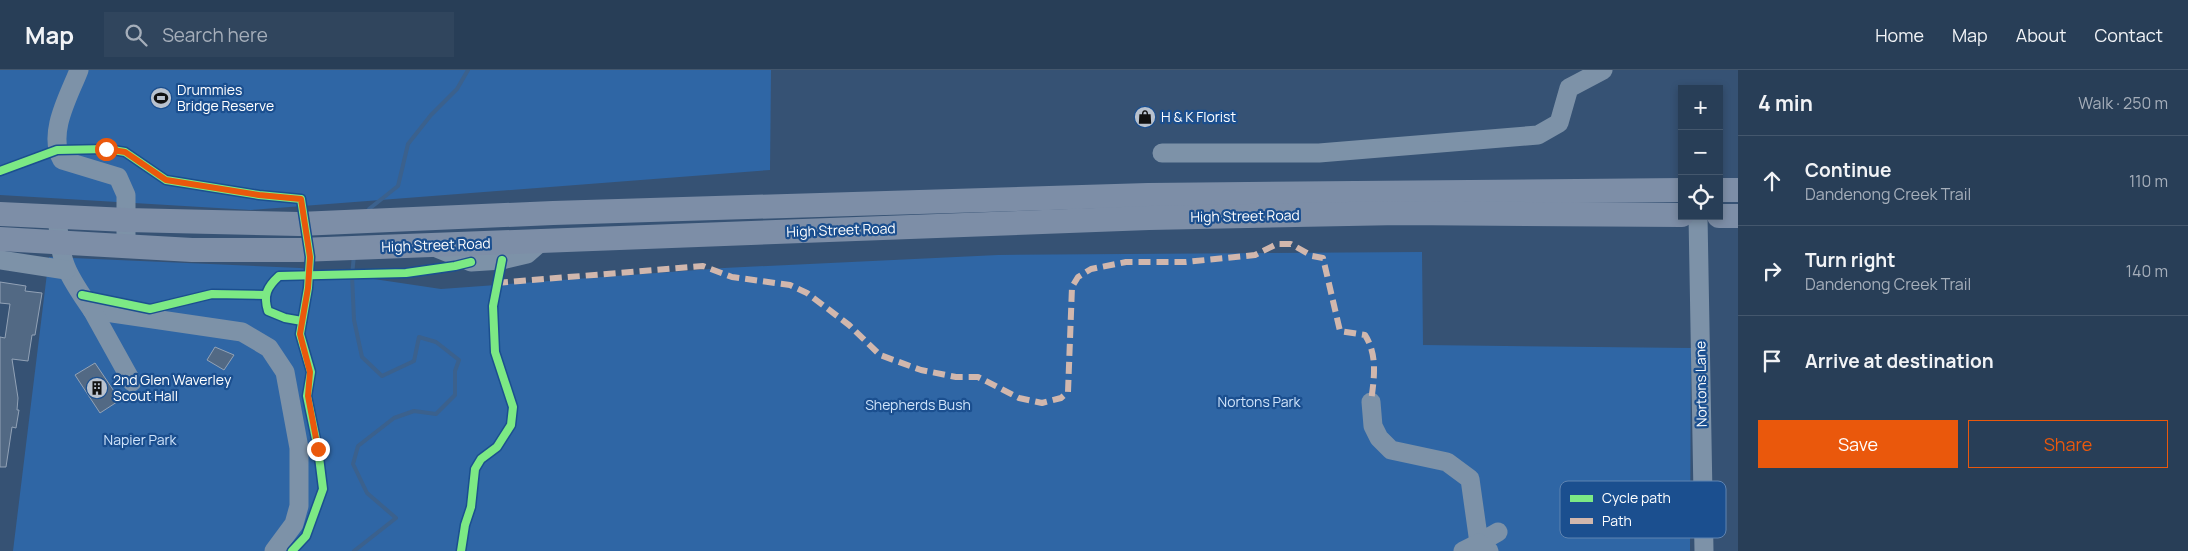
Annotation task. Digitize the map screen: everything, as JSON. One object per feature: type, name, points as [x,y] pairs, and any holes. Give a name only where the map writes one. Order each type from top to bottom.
[{"type":"main road","name":"High Street Road","points":[[0,214],[58,218],[298,224],[1148,195],[1678,190]]},
{"type":"main road","points":[[1723,190],[1738,190]]},
{"type":"main road","points":[[1148,195],[1149,218]]},
{"type":"main road","name":"High Street Road","points":[[0,239],[126,248],[300,250],[1149,218],[1400,212],[1678,216]]},
{"type":"main road","points":[[1723,216],[1738,216]]},
{"type":"street","points":[[78,70],[58,126],[57,150],[62,160],[118,177],[126,195],[126,248]]},
{"type":"street","points":[[1162,153],[1319,153],[1538,135],[1559,124],[1569,88],[1604,70]]},
{"type":"street","points":[[58,218],[58,244],[70,280],[92,310],[132,382]]},
{"type":"street","name":"Nortons Lane","points":[[1698,220],[1703,481]]},
{"type":"street","points":[[0,260],[66,270]]},
{"type":"street","points":[[92,310],[242,332],[269,348],[285,372],[299,448],[299,506],[294,524],[274,551]]},
{"type":"street","points":[[1371,402],[1373,426],[1379,438],[1391,450],[1447,462],[1470,479],[1477,548]]},
{"type":"street","points":[[1477,548],[1498,532]]},
{"type":"street","name":"Nortons Lane","points":[[1704,538],[1704,551]]},
{"type":"green space","points":[[0,70],[771,70],[770,170],[251,210],[0,195]]},
{"type":"green space","points":[[1422,252],[1423,345],[1691,348],[1690,481],[1560,481],[1560,538],[1690,538],[1690,551],[13,551],[49,257],[300,268],[441,289],[724,268],[998,255]]},
{"type":"building","points":[[0,282],[26,286],[25,291],[42,293],[35,335],[32,335],[28,361],[12,359],[18,398],[17,410],[19,410],[16,428],[12,427],[6,467],[0,467],[0,337],[5,338],[10,304],[0,303]]},
{"type":"building","points":[[215,347],[234,355],[224,370],[207,360]]},
{"type":"building","name":"2nd Glen Waverley Scout Hall","points":[[95,363],[120,400],[100,413],[75,375]]},
{"type":"waterway","points":[[368,213],[369,209],[398,186],[408,144],[431,115],[457,89],[468,70]]},
{"type":"waterway","points":[[354,255],[352,276],[354,320],[362,357],[382,376],[414,361],[419,337],[436,342],[459,360],[455,371],[455,395],[436,414],[414,411],[394,418],[358,446],[353,464],[367,493],[396,518],[354,551]]},
{"type":"marked path","points":[[496,283],[703,266],[732,277],[790,285],[807,293],[849,325],[880,355],[921,370],[956,377],[978,377],[1019,398],[1042,403],[1061,398],[1068,392],[1072,287],[1078,277],[1091,269],[1126,262],[1186,262],[1255,255],[1277,244],[1291,244],[1312,256],[1323,258],[1340,331],[1365,335],[1372,351],[1374,367],[1371,402]]},
{"type":"cycle path","points":[[0,171],[57,150],[107,149],[125,152],[166,180],[259,195],[301,199],[310,257],[308,288],[300,334],[311,372],[307,396],[318,449],[323,489],[306,536],[292,551]]},
{"type":"cycle path","points":[[461,551],[465,525],[471,507],[475,469],[481,459],[497,447],[511,425],[513,407],[495,352],[493,306],[502,260]]},
{"type":"cycle path","points":[[302,321],[285,318],[268,311],[267,292],[279,276],[406,273],[471,262]]},
{"type":"cycle path","points":[[82,295],[150,309],[212,294],[266,295]]},
{"type":"place","name":"Drummies Bridge Reserve","points":[[161,98]]},
{"type":"place","name":"H & K Florist","points":[[1145,117]]},
{"type":"place","name":"2nd Glen Waverley Scout Hall","points":[[97,388]]},
{"type":"route","points":[[106,149],[125,152],[166,180],[215,189],[301,199],[306,242],[310,257],[310,271],[300,334],[310,372],[308,396],[318,449]]},
{"type":"park label","name":"Nortons Park","points":[[1259,402]]},
{"type":"park label","name":"Shepherds Bush","points":[[918,405]]},
{"type":"park label","name":"Napier Park","points":[[140,440]]}]
